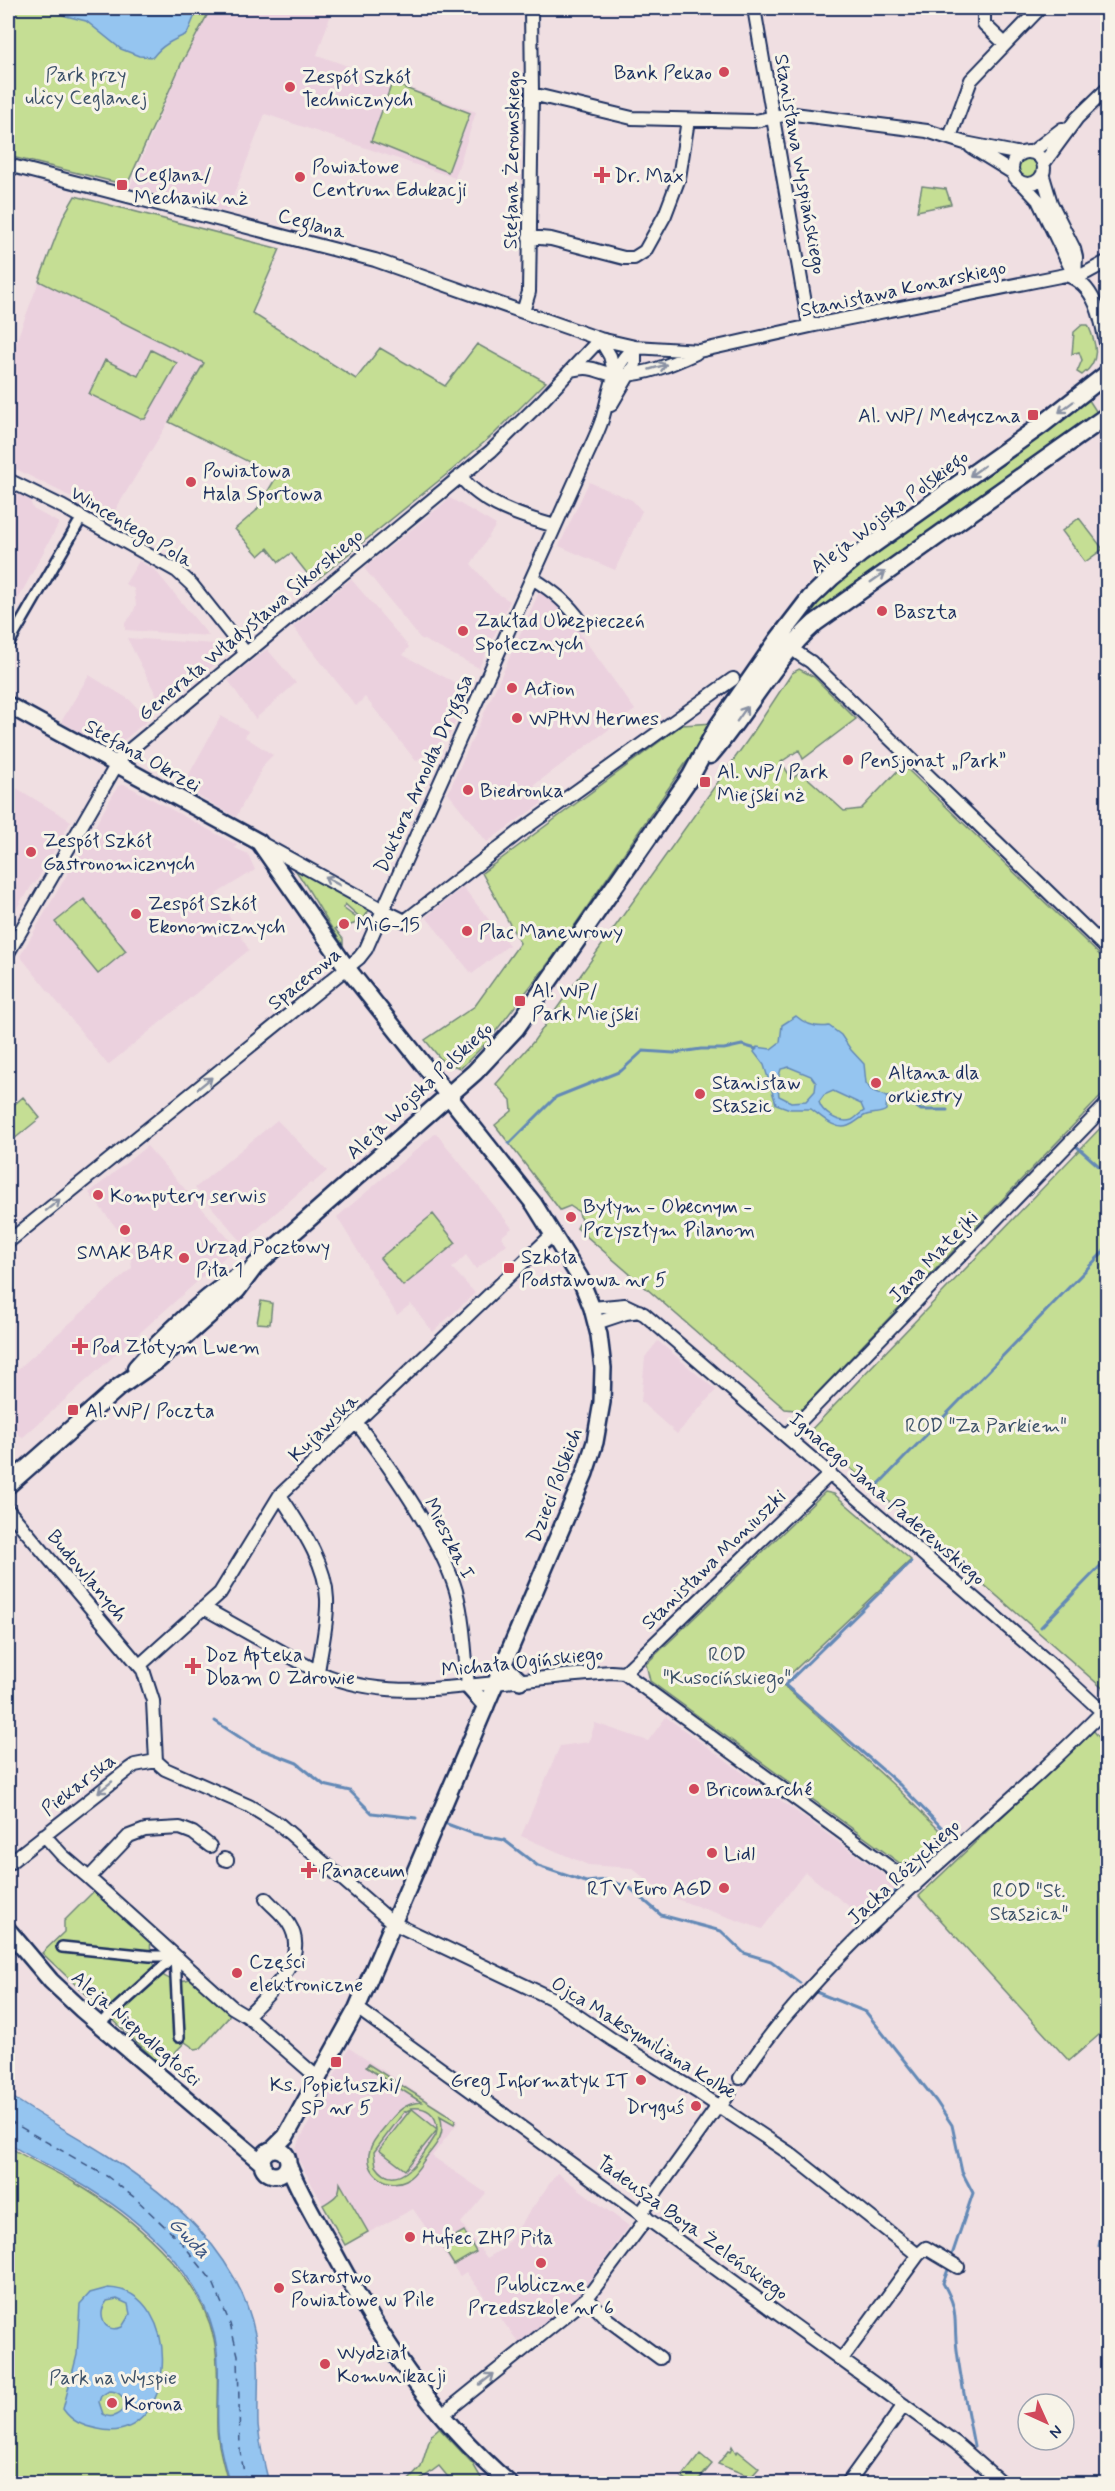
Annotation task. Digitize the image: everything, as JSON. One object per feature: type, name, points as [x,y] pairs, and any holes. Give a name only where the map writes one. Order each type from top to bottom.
[{"type":"main road","name":"Aleja Wojska Polskiego","points":[[692,776],[718,726],[791,621],[818,590],[849,562],[1043,424],[1107,373]]},
{"type":"main road","name":"Aleja Wojska Polskiego","points":[[8,1485],[119,1387],[150,1351],[228,1282],[255,1266],[492,1055],[530,1009],[692,776],[729,732],[791,647],[808,629],[838,605],[1107,415]]},
{"type":"street","name":"Stefana Żeromskiego","points":[[523,312],[529,292],[531,8]]},
{"type":"street","name":"Stanisława Wyspiańskiego","points":[[754,8],[809,326]]},
{"type":"street","points":[[984,8],[984,24],[1004,43]]},
{"type":"street","points":[[950,137],[972,80],[1004,43],[1040,8]]},
{"type":"street","points":[[1013,173],[1012,164],[1077,118],[1107,88]]},
{"type":"street","points":[[532,94],[632,118],[753,121],[784,114],[795,114],[909,129],[950,137],[965,143],[1013,173],[1038,200],[1075,279],[1082,284],[1103,313],[1107,355]]},
{"type":"street","points":[[1023,184],[1036,183],[1077,118]]},
{"type":"street","points":[[529,237],[551,239],[624,258],[634,258],[643,253],[654,238],[677,186],[688,120]]},
{"type":"street","points":[[965,143],[1039,156],[1051,203],[1074,249],[1075,279]]},
{"type":"street","name":"Ceglana","points":[[8,165],[375,260],[600,339],[635,347],[699,351]]},
{"type":"street","points":[[1075,279],[1107,261]]},
{"type":"street","name":"Stanisława Konarskiego","points":[[699,351],[1048,277],[1065,275],[1075,279]]},
{"type":"street","points":[[600,339],[610,356],[615,375]]},
{"type":"street","name":"Generała Władysława Sikorskiego","points":[[8,952],[116,764],[129,749],[504,439],[600,339]]},
{"type":"street","name":"Doktora Arnolda Drygasa","points":[[383,910],[601,422],[636,360],[635,347]]},
{"type":"street","name":"Doktora Arnolda Drygasa","points":[[601,422],[615,375],[624,357],[635,347]]},
{"type":"street","points":[[571,370],[589,367],[615,375],[629,375],[674,363],[699,351]]},
{"type":"street","points":[[460,476],[474,492],[486,500],[555,526]]},
{"type":"street","name":"Wincentego Pola","points":[[8,480],[63,507],[177,571],[192,585],[245,652]]},
{"type":"street","points":[[8,645],[78,524]]},
{"type":"street","points":[[532,578],[550,588],[568,604],[582,623]]},
{"type":"street","points":[[791,621],[789,632],[791,647],[811,662],[1107,950]]},
{"type":"street","points":[[808,629],[806,646],[811,662]]},
{"type":"street","points":[[383,910],[405,921],[518,833],[733,679]]},
{"type":"street","name":"Stefana Okrzei","points":[[8,705],[383,910]]},
{"type":"street","name":"Stefana Okrzei","points":[[259,842],[347,968]]},
{"type":"street","name":"Spacerowa","points":[[8,1242],[347,968],[366,949],[383,910]]},
{"type":"street","name":"Dzieci Polskich","points":[[275,2160],[357,2008],[496,1683],[594,1448],[601,1415],[603,1389],[602,1358],[594,1316],[580,1278],[554,1233],[449,1095],[347,968]]},
{"type":"street","name":"Jana Matejki","points":[[786,1436],[1107,1103]]},
{"type":"street","name":"Kujawska","points":[[140,1665],[220,1593],[280,1495],[554,1233]]},
{"type":"street","name":"Ignacego Jana Paderewskiego","points":[[594,1316],[622,1305],[640,1311],[1106,1712]]},
{"type":"street","name":"Mieszka I","points":[[356,1422],[402,1488],[447,1567],[458,1602],[468,1686]]},
{"type":"street","name":"Stanisława Moniuszki","points":[[624,1673],[830,1474]]},
{"type":"street","points":[[280,1495],[319,1564],[327,1588],[328,1602],[318,1672]]},
{"type":"street","name":"Budowlanych","points":[[8,1510],[140,1665]]},
{"type":"street","name":"Michała Ogińskiego","points":[[204,1608],[334,1679],[392,1690],[416,1691],[611,1672],[624,1673],[915,1886]]},
{"type":"street","points":[[140,1665],[148,1681],[153,1701],[156,1761]]},
{"type":"street","points":[[503,1665],[520,1681]]},
{"type":"street","points":[[468,1686],[486,1706]]},
{"type":"street","name":"Jacka Różyckiego","points":[[740,2078],[772,2032],[809,1989],[915,1886],[1106,1712]]},
{"type":"street","name":"Piekarska","points":[[8,1864],[135,1765],[156,1761]]},
{"type":"street","name":"Ojca Maksymiliana Kolbe","points":[[156,1761],[165,1768],[249,1806],[279,1824],[393,1923],[553,1999],[789,2153],[918,2255]]},
{"type":"street","points":[[89,1878],[129,1836],[146,1830],[180,1828],[193,1833],[210,1846]]},
{"type":"street","points":[[44,1835],[62,1855],[232,2007],[247,2016],[318,2078]]},
{"type":"street","points":[[247,2016],[278,1984],[292,1960],[294,1942],[290,1925],[266,1899]]},
{"type":"street","name":"Aleja Niepodległości","points":[[8,1930],[51,1981],[74,2003],[246,2149],[275,2160],[306,2201],[376,2328],[418,2388],[441,2416],[510,2484]]},
{"type":"street","points":[[62,1947],[150,1956],[175,1956]]},
{"type":"street","points":[[105,2019],[175,1956]]},
{"type":"street","points":[[175,1956],[179,2037]]},
{"type":"street","name":"Tadeusza Boya Żeleńskiego","points":[[357,2008],[904,2404],[956,2443],[1003,2484]]},
{"type":"street","points":[[441,2416],[587,2298],[730,2092]]},
{"type":"street","points":[[842,2359],[918,2255],[926,2248],[958,2267]]},
{"type":"street","points":[[587,2298],[607,2319],[660,2358]]},
{"type":"street","points":[[847,2484],[904,2404]]},
{"type":"shaded area","name":"Zespół Szkół Technicznych","points":[[211,8],[333,8],[317,55],[476,112],[455,178],[265,114],[227,212],[130,187],[182,62]]},
{"type":"shaded area","points":[[39,281],[204,363],[111,517],[8,465],[8,363]]},
{"type":"shaded area","points":[[589,482],[632,500],[642,511],[615,570],[559,546]]},
{"type":"shaded area","points":[[8,490],[30,500],[33,509],[59,523],[8,618]]},
{"type":"shaded area","points":[[450,498],[496,525],[471,564],[495,592],[510,601],[479,668],[420,638],[364,568]]},
{"type":"shaded area","points":[[139,561],[155,570],[209,636],[125,630],[125,623],[132,615],[136,605],[134,589],[125,584]]},
{"type":"shaded area","points":[[351,579],[409,647],[403,655],[469,690],[450,734],[416,761],[365,697],[356,706],[293,627]]},
{"type":"shaded area","points":[[540,590],[561,607],[635,710],[534,785],[545,801],[487,842],[448,793]]},
{"type":"shaded area","points":[[127,638],[215,644],[225,656],[163,708]]},
{"type":"shaded area","points":[[267,649],[296,683],[255,719],[228,680]]},
{"type":"shaded area","points":[[89,675],[130,700],[148,720],[112,750],[61,722]]},
{"type":"shaded area","points":[[221,716],[248,731],[245,737],[273,755],[265,763],[236,817],[182,787]]},
{"type":"shaded area","name":"Zespół Szkół Gastronomicznych","points":[[8,783],[71,821],[35,884],[33,883],[23,897],[8,924]]},
{"type":"shaded area","name":"Zespół Szkół Ekonomicznych","points":[[124,784],[237,845],[235,848],[248,854],[255,870],[216,894],[249,950],[108,1065],[20,956],[118,786]]},
{"type":"shaded area","name":"Plac Manewrowy","points":[[463,887],[509,945],[472,974],[426,917]]},
{"type":"shaded area","points":[[277,1120],[327,1171],[242,1242],[195,1188]]},
{"type":"shaded area","points":[[436,1133],[512,1228],[501,1237],[507,1244],[476,1269],[466,1255],[452,1268],[475,1293],[433,1332],[411,1304],[397,1315],[337,1217]]},
{"type":"shaded area","points":[[147,1146],[236,1247],[22,1438],[8,1422],[8,1378],[132,1268],[129,1244],[89,1193]]},
{"type":"shaded area","points":[[658,1341],[716,1390],[677,1434],[641,1402],[645,1357]]},
{"type":"shaded area","points":[[666,1717],[899,1886],[864,1918],[805,1872],[762,1929],[665,1895],[632,1868],[588,1865],[521,1836],[560,1746],[589,1742],[595,1723],[648,1741]]},
{"type":"shaded area","points":[[349,2048],[459,2121],[432,2156],[486,2193],[461,2223],[487,2258],[504,2248],[557,2173],[629,2226],[571,2306],[522,2347],[466,2272],[460,2276],[413,2209],[345,2245],[297,2157],[295,2149]]},
{"type":"green space","name":"Park przy ulicy Ceglanej","points":[[8,8],[211,8],[182,62],[127,185],[8,156]]},
{"type":"green space","points":[[392,83],[470,113],[448,172],[371,141]]},
{"type":"green space","points":[[1028,158],[1035,161],[1038,168],[1035,175],[1028,178],[1021,175],[1018,168],[1021,161]]},
{"type":"green space","points":[[922,186],[946,189],[951,204],[917,211]]},
{"type":"green space","points":[[75,196],[280,249],[252,313],[356,379],[380,348],[445,386],[477,344],[546,382],[495,433],[314,582],[291,553],[279,562],[268,548],[259,556],[235,529],[256,511],[277,476],[169,422],[204,363],[39,281],[64,215]]},
{"type":"green space","points":[[1082,325],[1088,325],[1096,352],[1092,364],[1082,375],[1077,372],[1082,360],[1079,352],[1072,354],[1074,332]]},
{"type":"green space","points":[[151,350],[177,363],[145,419],[89,394],[105,360],[138,376]]},
{"type":"green space","points":[[1087,397],[1098,414],[800,624],[811,606],[843,574]]},
{"type":"green space","points":[[1079,518],[1103,549],[1085,562],[1062,531]]},
{"type":"green space","points":[[799,669],[814,677],[856,719],[803,759],[799,750],[781,762],[792,779],[801,772],[844,811],[861,809],[903,765],[1107,962],[1107,1090],[798,1413],[795,1410],[785,1409],[577,1228],[581,1221],[579,1212],[570,1206],[560,1210],[495,1125],[512,1111],[511,1100],[496,1084],[533,1042],[752,734],[792,673]]},
{"type":"green space","points":[[713,723],[553,957],[489,1040],[461,1068],[444,1063],[425,1040],[475,1006],[520,943],[482,873],[682,725]]},
{"type":"green space","points":[[294,868],[369,910],[363,920],[345,904],[343,908],[359,920],[354,924],[335,929],[343,939],[343,945],[307,887]]},
{"type":"green space","points":[[84,899],[126,951],[98,974],[55,922]]},
{"type":"green space","points":[[23,1097],[40,1118],[8,1144],[8,1110]]},
{"type":"green space","name":"ROD \"Za Parkiem\"","points":[[1107,1121],[1107,1692],[809,1432]]},
{"type":"green space","points":[[433,1214],[456,1243],[403,1286],[380,1258]]},
{"type":"green space","points":[[261,1301],[272,1303],[270,1324],[257,1323]]},
{"type":"green space","name":"ROD \"Kusocińskiego\"","points":[[825,1492],[834,1494],[911,1560],[782,1682],[897,1788],[948,1839],[912,1872],[650,1681],[646,1664]]},
{"type":"green space","name":"ROD \"St. Staszica\"","points":[[1093,1730],[1107,1747],[1107,2028],[1069,2061],[919,1896]]},
{"type":"green space","points":[[95,1890],[151,1941],[152,1959],[160,1973],[174,1980],[193,1978],[230,2012],[228,2018],[201,2048],[195,2049],[185,2042],[162,2066],[42,1953],[64,1932],[64,1921]]},
{"type":"green space","points":[[368,2064],[456,2120],[454,2124],[440,2116],[442,2128],[438,2142],[418,2170],[406,2180],[391,2182],[378,2177],[370,2165],[370,2150],[378,2136],[399,2111],[410,2104],[421,2102],[366,2067]],"holes":[[[411,2108],[421,2108],[430,2112],[435,2119],[437,2129]],[[411,2109],[379,2150],[405,2170],[437,2130],[436,2135],[410,2169],[393,2177],[384,2175],[376,2166],[374,2152],[404,2112]]]},
{"type":"green space","name":"Park na Wyspie","points":[[8,2146],[96,2196],[140,2229],[179,2269],[194,2291],[206,2315],[214,2339],[218,2437],[228,2483],[8,2483]]},
{"type":"green space","points":[[340,2183],[368,2232],[345,2245],[323,2205],[337,2194]]},
{"type":"green space","points":[[464,2231],[476,2252],[454,2265],[441,2244]]},
{"type":"green space","points":[[439,2428],[473,2464],[484,2483],[453,2483],[439,2466],[416,2483],[406,2483],[421,2467],[431,2435]]},
{"type":"green space","points":[[732,2446],[736,2453],[738,2451],[759,2468],[751,2477],[718,2464],[728,2451],[730,2452]]},
{"type":"green space","points":[[700,2454],[712,2464],[696,2483],[690,2483],[682,2477]]},
{"type":"water","points":[[47,8],[198,8],[187,34],[168,43],[153,57],[139,56],[121,49],[86,21]]},
{"type":"water","points":[[796,1016],[811,1025],[829,1026],[841,1035],[864,1064],[866,1083],[871,1090],[887,1097],[886,1110],[867,1115],[843,1127],[828,1122],[811,1109],[790,1109],[776,1104],[764,1065],[754,1052],[757,1047],[771,1049],[780,1042],[782,1025]],"holes":[[[789,1067],[811,1076],[816,1083],[815,1091],[806,1101],[791,1102],[779,1096],[777,1082],[781,1069]],[[833,1091],[861,1104],[864,1111],[847,1121],[832,1117],[819,1102],[824,1095]]]},
{"type":"water","name":"Gwda","points":[[8,2094],[130,2170],[154,2188],[199,2229],[218,2253],[247,2305],[255,2334],[258,2368],[258,2425],[269,2483],[229,2483],[219,2437],[218,2370],[214,2334],[206,2309],[193,2286],[160,2244],[119,2209],[98,2194],[8,2143]]},
{"type":"water","points":[[108,2288],[133,2295],[151,2314],[160,2339],[162,2366],[157,2393],[144,2415],[125,2428],[98,2429],[87,2426],[78,2423],[63,2409],[77,2355],[80,2304],[90,2293]],"holes":[[[117,2299],[128,2304],[130,2314],[122,2327],[116,2329],[106,2326],[102,2312],[107,2301]],[[109,2391],[120,2395],[125,2406],[118,2414],[112,2416],[103,2414],[99,2402],[101,2396]]]},
{"type":"waterway","points":[[509,1144],[556,1097],[621,1071],[643,1051],[674,1053],[701,1049],[724,1049],[742,1045],[756,1049]]},
{"type":"waterway","points":[[887,1097],[904,1098],[921,1110],[947,1110]]},
{"type":"waterway","points":[[1075,1145],[1108,1174]]},
{"type":"waterway","points":[[877,1486],[1108,1247]]},
{"type":"waterway","points":[[1041,1627],[1108,1558]]},
{"type":"waterway","points":[[911,1562],[785,1685],[900,1785],[950,1836],[948,1843]]},
{"type":"waterway","points":[[215,1721],[253,1746],[297,1763],[324,1785],[350,1791],[372,1813],[416,1818]]},
{"type":"waterway","points":[[447,1824],[474,1834],[504,1840],[538,1866],[586,1882],[605,1880],[629,1887],[661,1915],[721,1931],[744,1953],[771,1961],[800,1983]]},
{"type":"waterway","points":[[916,1872],[941,1849]]},
{"type":"waterway","points":[[861,1924],[899,1888]]},
{"type":"waterway","points":[[816,1992],[866,2012],[936,2101],[952,2125],[962,2172],[973,2193],[951,2258]]},
{"type":"waterway","points":[[1099,2246],[1108,2205]]},
{"type":"waterway","points":[[949,2267],[943,2283],[954,2309],[959,2362],[974,2446]]},
{"type":"ferry route","points":[[8,2120],[108,2177],[135,2198],[182,2243],[213,2282],[230,2324],[238,2355],[240,2450],[246,2484]]},
{"type":"place","name":"Bank Pekao","points":[[724,72]]},
{"type":"place","name":"Zespół Szkół Technicznych","points":[[290,87]]},
{"type":"place","name":"Dr. Max","points":[[602,175]]},
{"type":"place","name":"Powiatowe Centrum Edukacji","points":[[300,177]]},
{"type":"place","name":"Ceglana/ Mechanik nż","points":[[122,185]]},
{"type":"place","name":"Al. WP/ Medyczna","points":[[1033,415]]},
{"type":"place","name":"Powiatowa Hala Sportowa","points":[[191,482]]},
{"type":"place","name":"Baszta","points":[[882,611]]},
{"type":"place","name":"Zakład Ubezpieczeń Społecznych","points":[[463,631]]},
{"type":"place","name":"Action","points":[[512,688]]},
{"type":"place","name":"WPHW Hermes","points":[[517,718]]},
{"type":"place","name":"Pensjonat „Park”","points":[[848,760]]},
{"type":"place","name":"Al. WP/ Park Miejski nż","points":[[705,782]]},
{"type":"place","name":"Biedronka","points":[[468,790]]},
{"type":"place","name":"Zespół Szkół Gastronomicznych","points":[[31,852]]},
{"type":"place","name":"Zespół Szkół Ekonomicznych","points":[[136,914]]},
{"type":"place","name":"MiG-15","points":[[344,924]]},
{"type":"place","name":"Plac Manewrowy","points":[[467,931]]},
{"type":"place","name":"Al. WP/ Park Miejski","points":[[520,1001]]},
{"type":"place","name":"Altana dla orkiestry","points":[[876,1083]]},
{"type":"place","name":"Stanisław Staszic","points":[[700,1094]]},
{"type":"place","name":"Komputery serwis","points":[[98,1195]]},
{"type":"place","name":"Byłym - Obecnym - Przyszłym Pilanom","points":[[571,1217]]},
{"type":"place","name":"SMAK BAR","points":[[125,1230]]},
{"type":"place","name":"Urząd Pocztowy Piła 1","points":[[184,1258]]},
{"type":"place","name":"Szkoła Podstawowa nr 5","points":[[509,1268]]},
{"type":"place","name":"Pod Złotym Lwem","points":[[80,1346]]},
{"type":"place","name":"Al. WP/ Poczta","points":[[73,1410]]},
{"type":"place","name":"Doz Apteka Dbam O Zdrowie","points":[[193,1666]]},
{"type":"place","name":"Bricomarché","points":[[694,1789]]},
{"type":"place","name":"Lidl","points":[[712,1853]]},
{"type":"place","name":"Panaceum","points":[[309,1870]]},
{"type":"place","name":"RTV Euro AGD","points":[[724,1888]]},
{"type":"place","name":"Części elektroniczne","points":[[237,1973]]},
{"type":"place","name":"Ks. Popiełuszki/ SP nr 5","points":[[336,2062]]},
{"type":"place","name":"Greg Informatyk IT","points":[[641,2080]]},
{"type":"place","name":"Dryguś","points":[[696,2106]]},
{"type":"place","name":"Hufiec ZHP Piła","points":[[410,2237]]},
{"type":"place","name":"Publiczne Przedszkole nr 6","points":[[541,2263]]},
{"type":"place","name":"Starostwo Powiatowe w Pile","points":[[279,2288]]},
{"type":"place","name":"Wydział Komunikacji","points":[[325,2364]]},
{"type":"place","name":"Korona","points":[[112,2403]]}]
